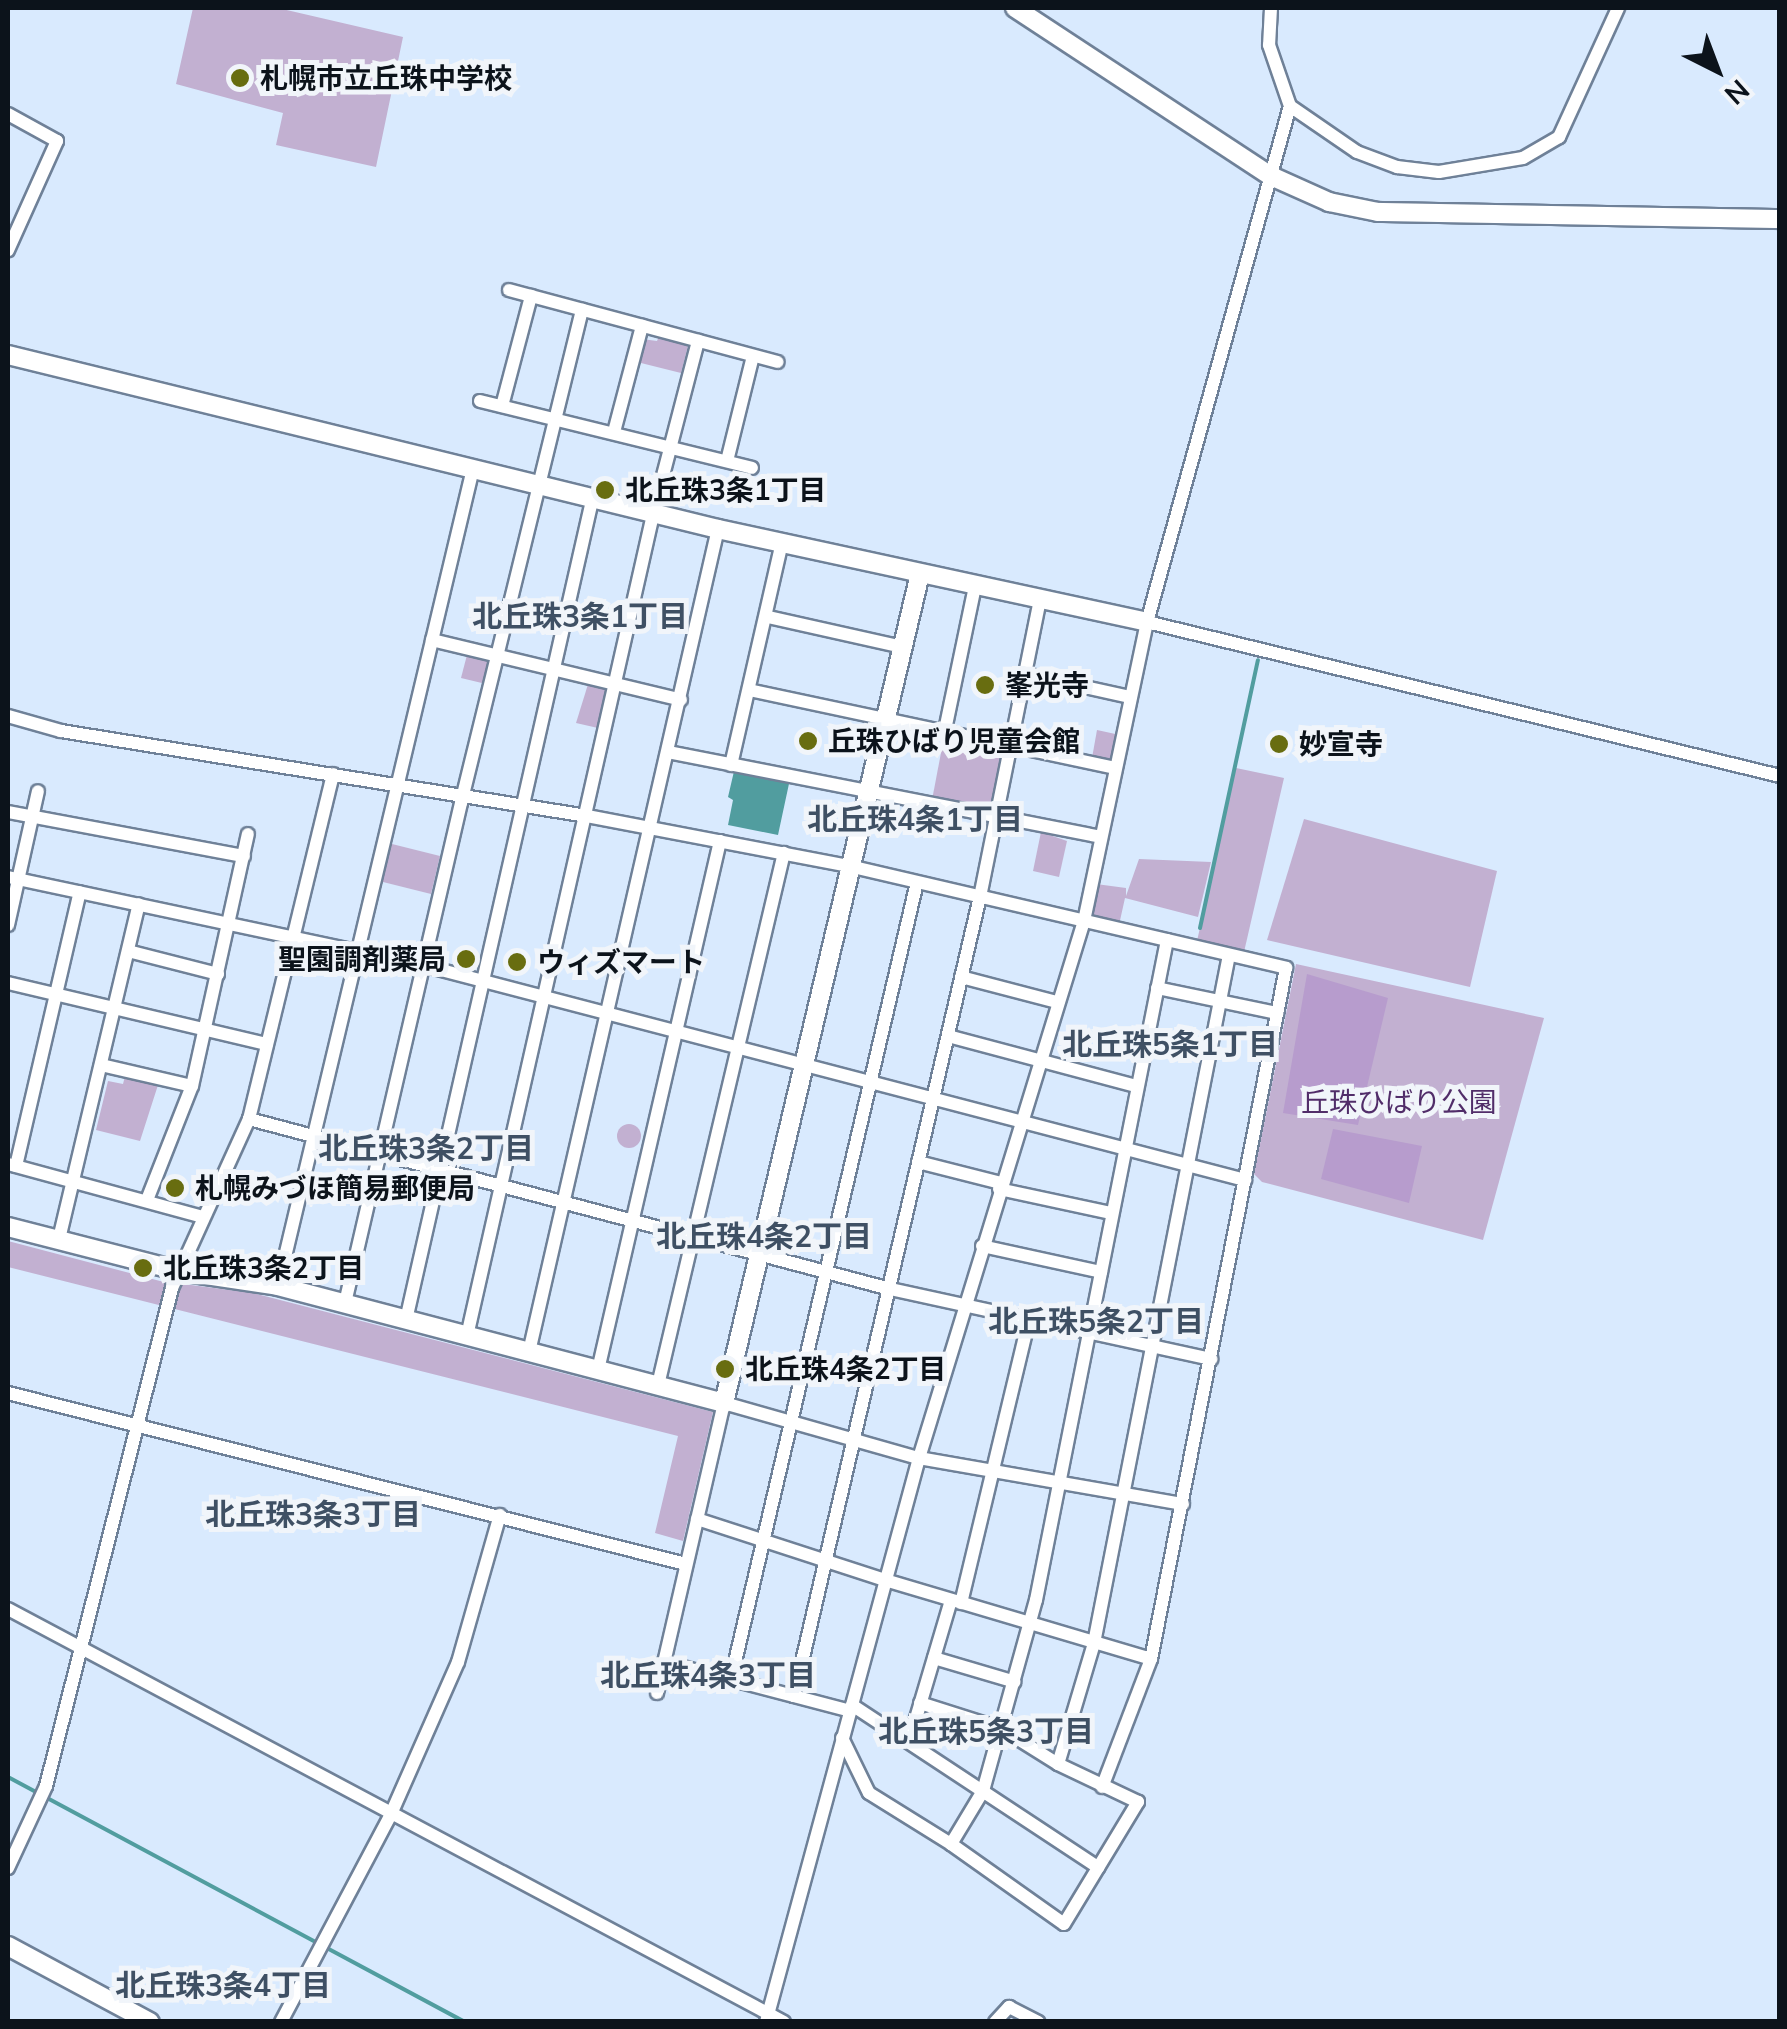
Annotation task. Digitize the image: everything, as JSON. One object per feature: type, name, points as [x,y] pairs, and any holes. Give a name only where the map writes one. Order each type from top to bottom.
[{"type":"street","points":[[1015,8],[1270,176],[1329,202],[1378,212],[1780,219]]},
{"type":"street","points":[[767,2017],[919,1458],[1019,1122],[1084,921],[1146,622],[1290,106],[1270,45],[1271,8]]},
{"type":"street","points":[[1290,106],[1357,152],[1397,167],[1439,172],[1523,158],[1559,138],[1618,8]]},
{"type":"street","points":[[8,114],[57,141],[8,250]]},
{"type":"street","points":[[509,290],[778,362]]},
{"type":"street","points":[[502,406],[531,296]]},
{"type":"street","points":[[344,1303],[462,797],[582,310]]},
{"type":"street","points":[[614,432],[642,326]]},
{"type":"street","points":[[467,1336],[654,510],[698,342]]},
{"type":"street","points":[[8,355],[654,510],[718,529],[1146,622],[1780,776]]},
{"type":"street","points":[[727,461],[753,356]]},
{"type":"street","points":[[480,401],[752,468]]},
{"type":"street","points":[[278,1286],[473,469]]},
{"type":"street","points":[[406,1320],[593,496]]},
{"type":"street","points":[[529,1352],[610,1013],[718,529]]},
{"type":"street","points":[[731,765],[782,543]]},
{"type":"street","points":[[657,1693],[882,719],[920,574]]},
{"type":"street","points":[[944,730],[975,586]]},
{"type":"street","points":[[794,1696],[980,897],[1040,599]]},
{"type":"street","points":[[768,617],[902,647]]},
{"type":"street","points":[[432,640],[681,700]]},
{"type":"street","points":[[1026,674],[1130,697]]},
{"type":"street","points":[[749,690],[1115,768]]},
{"type":"street","points":[[8,716],[60,731],[587,816],[849,866],[1286,968],[1151,1659],[1102,1786]]},
{"type":"street","points":[[668,752],[1100,838]]},
{"type":"street","points":[[8,1868],[46,1786],[178,1271],[249,1118],[333,774]]},
{"type":"street","points":[[8,925],[13,878],[38,792]]},
{"type":"street","points":[[8,812],[244,856]]},
{"type":"street","points":[[147,1200],[192,1086],[248,834]]},
{"type":"street","points":[[598,1370],[720,841]]},
{"type":"street","points":[[658,1386],[784,854]]},
{"type":"street","points":[[13,878],[422,964],[1245,1180]]},
{"type":"street","points":[[731,1679],[918,882]]},
{"type":"street","points":[[80,892],[12,1165],[203,1216]]},
{"type":"street","points":[[60,1239],[138,904]]},
{"type":"street","points":[[952,1844],[984,1791],[1030,1624],[1167,940]]},
{"type":"street","points":[[128,951],[218,974]]},
{"type":"street","points":[[1058,1764],[1094,1643],[1120,1493],[1229,955]]},
{"type":"street","points":[[962,977],[1057,1002]]},
{"type":"street","points":[[8,983],[266,1044]]},
{"type":"street","points":[[1157,988],[1277,1013]]},
{"type":"street","points":[[948,1036],[1136,1086]]},
{"type":"street","points":[[100,1065],[192,1086]]},
{"type":"street","points":[[249,1118],[311,1138],[890,1288],[1212,1359]]},
{"type":"street","points":[[918,1162],[1111,1212]]},
{"type":"street","points":[[8,1227],[178,1271],[278,1286],[919,1458],[1183,1504]]},
{"type":"street","points":[[982,1246],[1101,1272]]},
{"type":"street","points":[[909,1742],[934,1658],[956,1602],[1029,1320]]},
{"type":"street","points":[[8,1393],[686,1564]]},
{"type":"street","points":[[280,2022],[391,1814],[458,1662],[500,1515]]},
{"type":"street","points":[[697,1518],[826,1562],[1151,1659]]},
{"type":"street","points":[[8,1609],[767,2017],[784,2022]]},
{"type":"street","points":[[934,1658],[1015,1682]]},
{"type":"street","points":[[664,1662],[852,1708],[1098,1867]]},
{"type":"street","points":[[842,1738],[869,1794],[952,1844],[1064,1924],[1138,1802],[1058,1764],[1002,1730],[920,1703]]},
{"type":"street","points":[[8,1946],[150,2022]]},
{"type":"street","points":[[995,2022],[1009,2007],[1038,2022]]},
{"type":"green space","points":[[193,8],[278,8],[403,37],[376,167],[276,145],[283,113],[176,84]]},
{"type":"green space","points":[[659,336],[688,346],[681,373],[637,362],[642,339],[657,341]]},
{"type":"green space","points":[[468,651],[493,657],[486,684],[461,678]]},
{"type":"green space","points":[[589,681],[609,687],[598,728],[576,723]]},
{"type":"green space","points":[[1097,730],[1120,735],[1113,765],[1092,758]]},
{"type":"green space","points":[[944,737],[1004,752],[991,809],[932,800]]},
{"type":"green space","points":[[1236,768],[1284,778],[1244,952],[1197,941]]},
{"type":"green space","points":[[1304,819],[1497,871],[1470,987],[1267,940]]},
{"type":"green space","points":[[1041,832],[1067,841],[1059,877],[1033,871]]},
{"type":"green space","points":[[388,843],[440,856],[431,894],[379,881]]},
{"type":"green space","points":[[1139,859],[1211,862],[1198,917],[1125,898],[1119,925],[1090,917],[1096,884],[1126,888],[1126,896]]},
{"type":"green space","name":"丘珠ひばり公園","points":[[1296,964],[1544,1018],[1483,1240],[1262,1182],[1254,1174]]},
{"type":"green space","points":[[125,1076],[158,1085],[140,1141],[96,1130],[108,1081],[123,1084]]},
{"type":"green space","points":[[629,1124],[638,1127],[638,1145],[629,1148],[620,1145],[617,1136],[620,1127]]},
{"type":"green space","points":[[8,1241],[160,1281],[253,1293],[713,1412],[683,1541],[655,1533],[678,1436],[8,1267]]},
{"type":"shaded area","points":[[735,767],[790,779],[778,835],[728,825],[733,800],[728,797]]},
{"type":"shaded area","points":[[1307,974],[1388,998],[1358,1125],[1283,1113]]},
{"type":"shaded area","points":[[1333,1129],[1422,1146],[1409,1203],[1321,1179]]},
{"type":"waterway","points":[[1200,928],[1258,660]]},
{"type":"waterway","points":[[8,1777],[316,1942]]},
{"type":"waterway","points":[[325,1947],[465,2022]]},
{"type":"place","name":"札幌市立丘珠中学校","points":[[240,78]]},
{"type":"place","name":"北丘珠3条1丁目","points":[[605,490]]},
{"type":"place","name":"峯光寺","points":[[985,685]]},
{"type":"place","name":"丘珠ひばり児童会館","points":[[808,741]]},
{"type":"place","name":"妙宣寺","points":[[1279,744]]},
{"type":"place","name":"聖園調剤薬局","points":[[466,959]]},
{"type":"place","name":"ウィズマート","points":[[517,962]]},
{"type":"place","name":"札幌みづほ簡易郵便局","points":[[175,1188]]},
{"type":"place","name":"北丘珠3条2丁目","points":[[143,1268]]},
{"type":"place","name":"北丘珠4条2丁目","points":[[725,1369]]},
{"type":"district","name":"北丘珠3条1丁目","points":[[580,616]]},
{"type":"district","name":"北丘珠4条1丁目","points":[[915,819]]},
{"type":"district","name":"北丘珠5条1丁目","points":[[1170,1044]]},
{"type":"district","name":"北丘珠3条2丁目","points":[[426,1148]]},
{"type":"district","name":"北丘珠4条2丁目","points":[[764,1236]]},
{"type":"district","name":"北丘珠5条2丁目","points":[[1096,1321]]},
{"type":"district","name":"北丘珠3条3丁目","points":[[313,1514]]},
{"type":"district","name":"北丘珠4条3丁目","points":[[708,1675]]},
{"type":"district","name":"北丘珠5条3丁目","points":[[986,1731]]},
{"type":"district","name":"北丘珠3条4丁目","points":[[223,1985]]}]
